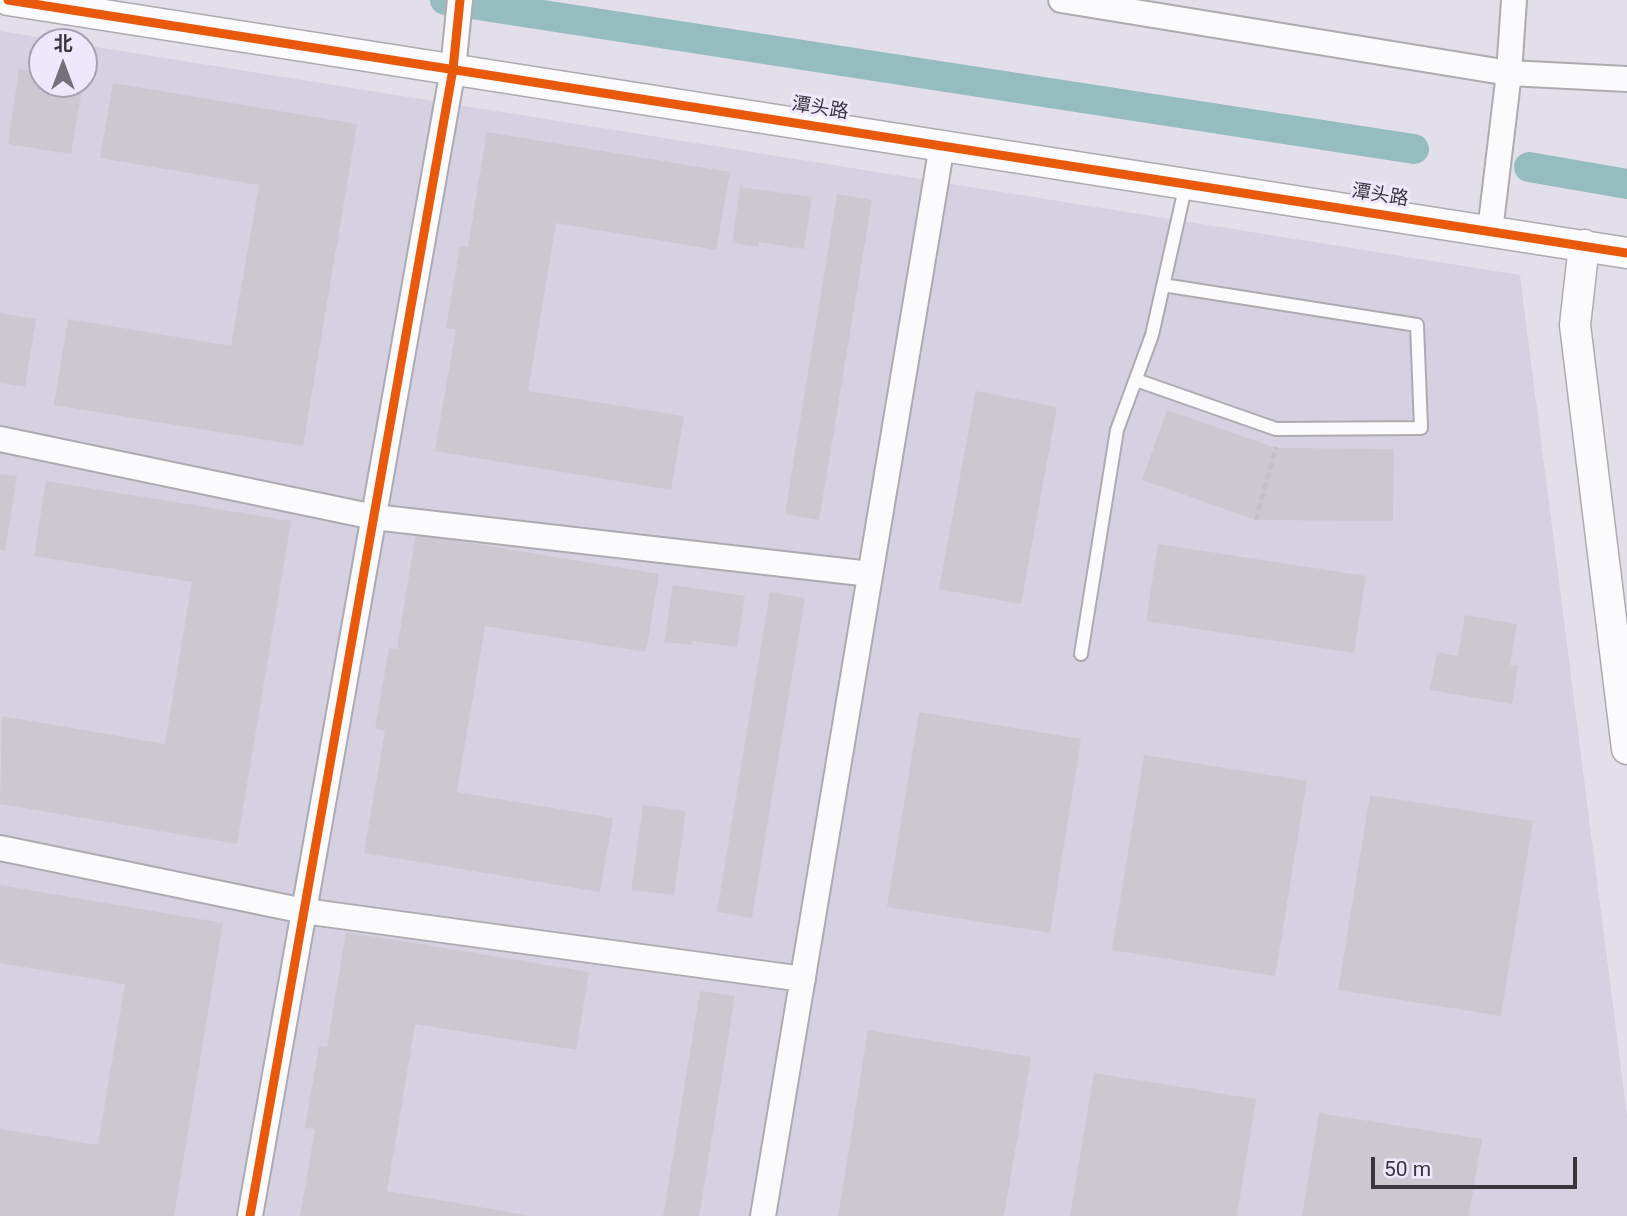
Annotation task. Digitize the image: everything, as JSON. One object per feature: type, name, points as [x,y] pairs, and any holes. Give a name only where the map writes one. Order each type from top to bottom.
[{"type":"street","name":"潭头路","points":[[8,0],[1627,253]]},
{"type":"street","points":[[250,1216],[453,69],[460,0]]},
{"type":"street","points":[[1061,0],[1509,73],[1627,79]]},
{"type":"street","points":[[1490,231],[1509,73],[1514,0]]},
{"type":"street","points":[[763,1216],[942,145]]},
{"type":"street","points":[[1584,246],[1575,325],[1627,749]]},
{"type":"street","points":[[0,439],[374,517],[870,574]]},
{"type":"street","points":[[0,848],[304,911],[803,979]]},
{"type":"lane","points":[[1081,654],[1118,430],[1152,335],[1186,184]]},
{"type":"lane","points":[[1136,380],[1276,429],[1422,428],[1417,325],[1163,285]]},
{"type":"path","points":[[1256,520],[1276,448]]},
{"type":"shaded area","points":[[0,31],[28,36],[28,98],[98,98],[98,47],[1520,275],[1627,1116],[1627,1216],[0,1216]]},
{"type":"building","points":[[19,69],[28,70],[28,98],[81,98],[71,154],[8,144]]},
{"type":"building","points":[[113,83],[357,124],[303,446],[54,405],[68,319],[231,346],[259,185],[100,158]]},
{"type":"building","points":[[487,132],[730,172],[716,250],[556,223],[528,391],[684,416],[671,490],[435,451],[456,329],[446,328],[460,246],[468,247]]},
{"type":"building","points":[[740,187],[812,197],[804,249],[759,242],[758,247],[732,243]]},
{"type":"building","points":[[837,194],[872,200],[819,520],[785,514]]},
{"type":"building","points":[[0,313],[36,319],[25,387],[0,383]]},
{"type":"building","points":[[976,391],[1057,407],[1021,604],[939,589]]},
{"type":"building","points":[[1167,410],[1276,448],[1394,449],[1393,521],[1256,520],[1142,480]]},
{"type":"building","points":[[0,474],[17,476],[5,551],[0,550]]},
{"type":"building","points":[[46,481],[291,521],[237,844],[0,804],[2,716],[165,744],[192,582],[34,556]]},
{"type":"building","points":[[416,534],[659,574],[646,652],[485,626],[457,792],[613,818],[600,892],[364,853],[385,731],[375,729],[389,648],[397,649]]},
{"type":"building","points":[[1158,544],[1366,576],[1354,653],[1146,621]]},
{"type":"building","points":[[673,585],[745,596],[737,647],[692,641],[691,645],[664,642]]},
{"type":"building","points":[[770,592],[805,598],[752,918],[717,912]]},
{"type":"building","points":[[1465,615],[1517,624],[1510,665],[1518,666],[1512,704],[1430,690],[1437,652],[1458,656]]},
{"type":"building","points":[[919,712],[1081,739],[1050,933],[887,907]]},
{"type":"building","points":[[1144,755],[1307,781],[1275,976],[1112,950]]},
{"type":"building","points":[[1370,795],[1533,821],[1501,1016],[1338,990]]},
{"type":"building","points":[[643,805],[686,811],[674,895],[631,890]]},
{"type":"building","points":[[0,885],[223,923],[174,1216],[0,1216],[0,1129],[98,1145],[125,984],[0,963]]},
{"type":"building","points":[[346,932],[589,972],[576,1050],[415,1024],[387,1191],[532,1216],[300,1216],[315,1129],[305,1128],[319,1046],[327,1047]]},
{"type":"building","points":[[700,991],[735,996],[699,1216],[663,1216]]},
{"type":"building","points":[[868,1030],[1031,1057],[1004,1216],[838,1216]]},
{"type":"building","points":[[1094,1073],[1256,1099],[1237,1216],[1070,1216]]},
{"type":"building","points":[[1319,1113],[1482,1139],[1469,1216],[1302,1216]]},
{"type":"waterway","points":[[445,0],[1414,149]]},
{"type":"waterway","points":[[1529,167],[1627,184]]},
{"type":"cycle path","points":[[8,0],[1627,253]]},
{"type":"cycle path","points":[[250,1216],[453,69],[460,0]]}]
